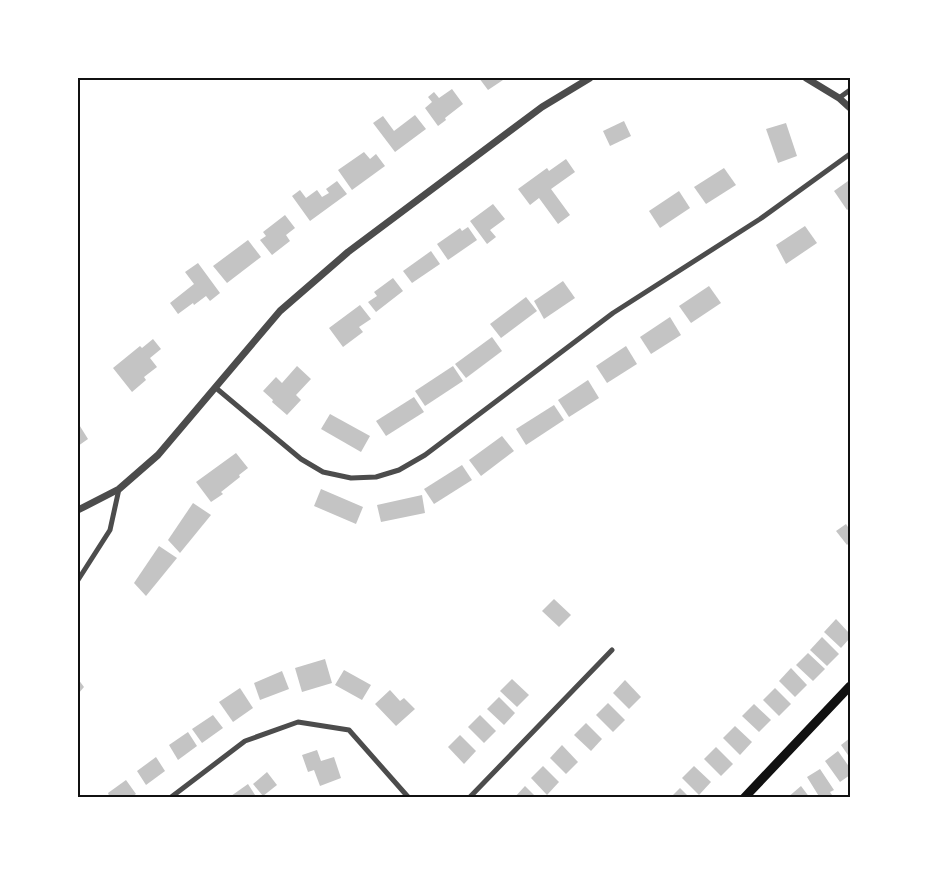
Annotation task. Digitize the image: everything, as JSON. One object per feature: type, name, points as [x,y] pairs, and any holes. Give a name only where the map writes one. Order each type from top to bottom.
[{"type":"main road","points":[[744,798],[850,686]]},
{"type":"street","points":[[78,510],[119,489],[158,455],[280,311],[348,252],[542,107],[590,78]]},
{"type":"street","points":[[806,78],[839,98],[850,108]]},
{"type":"street","points":[[839,98],[850,90]]},
{"type":"street","points":[[216,388],[301,459],[323,472],[351,478],[376,477],[399,470],[425,455],[613,313],[760,219],[850,154]]},
{"type":"street","points":[[78,580],[110,530],[119,489]]},
{"type":"street","points":[[469,798],[612,650]]},
{"type":"street","points":[[170,798],[245,741],[298,722],[349,730],[408,798]]},
{"type":"building","points":[[479,78],[506,78],[488,90]]},
{"type":"building","points":[[452,89],[463,104],[438,126],[425,108],[432,102],[428,97],[434,92],[439,98]]},
{"type":"building","points":[[415,115],[426,129],[395,152],[373,123],[383,116],[394,131]]},
{"type":"building","points":[[624,121],[631,136],[610,146],[603,131]]},
{"type":"building","points":[[786,123],[797,156],[778,163],[766,129]]},
{"type":"building","points":[[364,152],[370,159],[376,154],[385,166],[352,190],[338,170]]},
{"type":"building","points":[[566,159],[575,172],[551,189],[570,215],[558,224],[539,198],[530,205],[518,189],[547,168],[549,171]]},
{"type":"building","points":[[724,168],[736,185],[706,204],[694,187]]},
{"type":"building","points":[[337,181],[347,194],[310,221],[292,196],[300,190],[306,198],[317,190],[322,197],[329,193],[326,189]]},
{"type":"building","points":[[848,181],[850,186],[850,208],[847,210],[834,191]]},
{"type":"building","points":[[679,191],[690,208],[660,228],[649,211]]},
{"type":"building","points":[[493,204],[505,219],[490,230],[496,237],[487,244],[470,221]]},
{"type":"building","points":[[285,215],[295,228],[286,235],[290,241],[272,255],[260,240],[266,236],[263,232]]},
{"type":"building","points":[[805,226],[817,243],[786,264],[776,245]]},
{"type":"building","points":[[468,227],[477,240],[448,260],[437,244],[460,228],[462,231]]},
{"type":"building","points":[[248,240],[261,257],[227,283],[213,266]]},
{"type":"building","points":[[431,251],[440,264],[412,283],[403,271]]},
{"type":"building","points":[[198,263],[220,293],[210,301],[206,296],[178,314],[170,303],[194,284],[185,272]]},
{"type":"building","points":[[393,278],[403,291],[376,312],[368,302],[377,296],[374,292]]},
{"type":"building","points":[[563,281],[575,298],[544,319],[534,301]]},
{"type":"building","points":[[709,286],[721,303],[691,323],[679,306]]},
{"type":"building","points":[[526,297],[537,311],[501,338],[490,324]]},
{"type":"building","points":[[360,305],[371,319],[359,327],[363,332],[343,347],[329,328]]},
{"type":"building","points":[[670,317],[681,335],[651,354],[640,337]]},
{"type":"building","points":[[492,337],[502,351],[466,378],[455,364]]},
{"type":"building","points":[[153,339],[161,349],[150,358],[157,367],[144,377],[146,380],[132,392],[113,368],[140,346],[142,348]]},
{"type":"building","points":[[626,346],[637,364],[607,383],[596,366]]},
{"type":"building","points":[[297,366],[311,379],[296,395],[301,400],[287,415],[263,391],[276,377],[282,383]]},
{"type":"building","points":[[453,366],[463,381],[425,406],[415,391]]},
{"type":"building","points":[[588,380],[599,398],[569,417],[558,400]]},
{"type":"building","points":[[414,397],[424,412],[386,436],[376,421]]},
{"type":"building","points":[[554,405],[564,420],[526,445],[516,429]]},
{"type":"building","points":[[330,414],[370,436],[361,452],[321,429]]},
{"type":"building","points":[[78,423],[88,439],[78,446]]},
{"type":"building","points":[[502,436],[514,451],[481,476],[469,460]]},
{"type":"building","points":[[236,453],[248,468],[221,492],[223,494],[211,502],[196,482]]},
{"type":"building","points":[[462,465],[472,480],[434,504],[424,489]]},
{"type":"building","points":[[321,489],[363,507],[356,524],[314,506]]},
{"type":"building","points":[[422,495],[425,513],[381,522],[377,505]]},
{"type":"building","points":[[193,503],[211,515],[180,553],[168,540]]},
{"type":"building","points":[[846,524],[850,530],[850,542],[847,545],[836,531]]},
{"type":"building","points":[[159,546],[177,558],[146,596],[134,583]]},
{"type":"building","points":[[554,599],[571,615],[559,627],[542,611]]},
{"type":"building","points":[[836,619],[850,634],[850,638],[841,648],[824,632]]},
{"type":"building","points":[[822,637],[839,654],[827,666],[810,650]]},
{"type":"building","points":[[808,653],[825,669],[813,681],[796,665]]},
{"type":"building","points":[[325,659],[332,683],[302,692],[295,668]]},
{"type":"building","points":[[791,668],[807,685],[795,697],[779,681]]},
{"type":"building","points":[[344,670],[371,685],[362,700],[335,685]]},
{"type":"building","points":[[282,671],[289,689],[260,700],[254,683]]},
{"type":"building","points":[[78,679],[84,687],[78,694]]},
{"type":"building","points":[[512,679],[529,695],[517,707],[500,691]]},
{"type":"building","points":[[625,680],[641,697],[629,709],[613,693]]},
{"type":"building","points":[[240,688],[253,708],[233,722],[219,702]]},
{"type":"building","points":[[775,688],[791,704],[779,716],[763,700]]},
{"type":"building","points":[[390,690],[400,701],[404,698],[415,709],[396,726],[375,704]]},
{"type":"building","points":[[499,697],[515,713],[504,725],[487,709]]},
{"type":"building","points":[[608,703],[625,720],[613,732],[596,715]]},
{"type":"building","points":[[754,704],[771,720],[759,732],[742,716]]},
{"type":"building","points":[[213,715],[223,728],[202,743],[192,729]]},
{"type":"building","points":[[480,715],[496,731],[484,743],[468,727]]},
{"type":"building","points":[[586,723],[602,739],[591,751],[574,735]]},
{"type":"building","points":[[735,726],[752,742],[740,755],[723,738]]},
{"type":"building","points":[[188,732],[197,746],[178,760],[169,745]]},
{"type":"building","points":[[460,735],[476,751],[464,764],[448,747]]},
{"type":"building","points":[[850,738],[850,758],[841,745]]},
{"type":"building","points":[[562,745],[578,762],[566,774],[550,758]]},
{"type":"building","points":[[716,747],[733,764],[721,776],[704,759]]},
{"type":"building","points":[[317,750],[321,761],[334,757],[341,778],[320,786],[314,770],[308,772],[302,755]]},
{"type":"building","points":[[838,751],[850,768],[850,775],[840,782],[825,761]]},
{"type":"building","points":[[156,757],[165,771],[146,785],[137,771]]},
{"type":"building","points":[[543,766],[559,782],[547,795],[531,778]]},
{"type":"building","points":[[694,766],[711,782],[699,795],[682,778]]},
{"type":"building","points":[[820,769],[834,790],[830,792],[834,798],[820,798],[807,777]]},
{"type":"building","points":[[267,772],[277,785],[263,796],[253,784]]},
{"type":"building","points":[[126,780],[136,794],[130,798],[110,798],[108,793]]},
{"type":"building","points":[[248,784],[257,798],[232,798],[231,796]]},
{"type":"building","points":[[525,786],[537,798],[514,798]]},
{"type":"building","points":[[801,786],[810,798],[787,798]]},
{"type":"building","points":[[680,788],[690,798],[670,798]]}]
